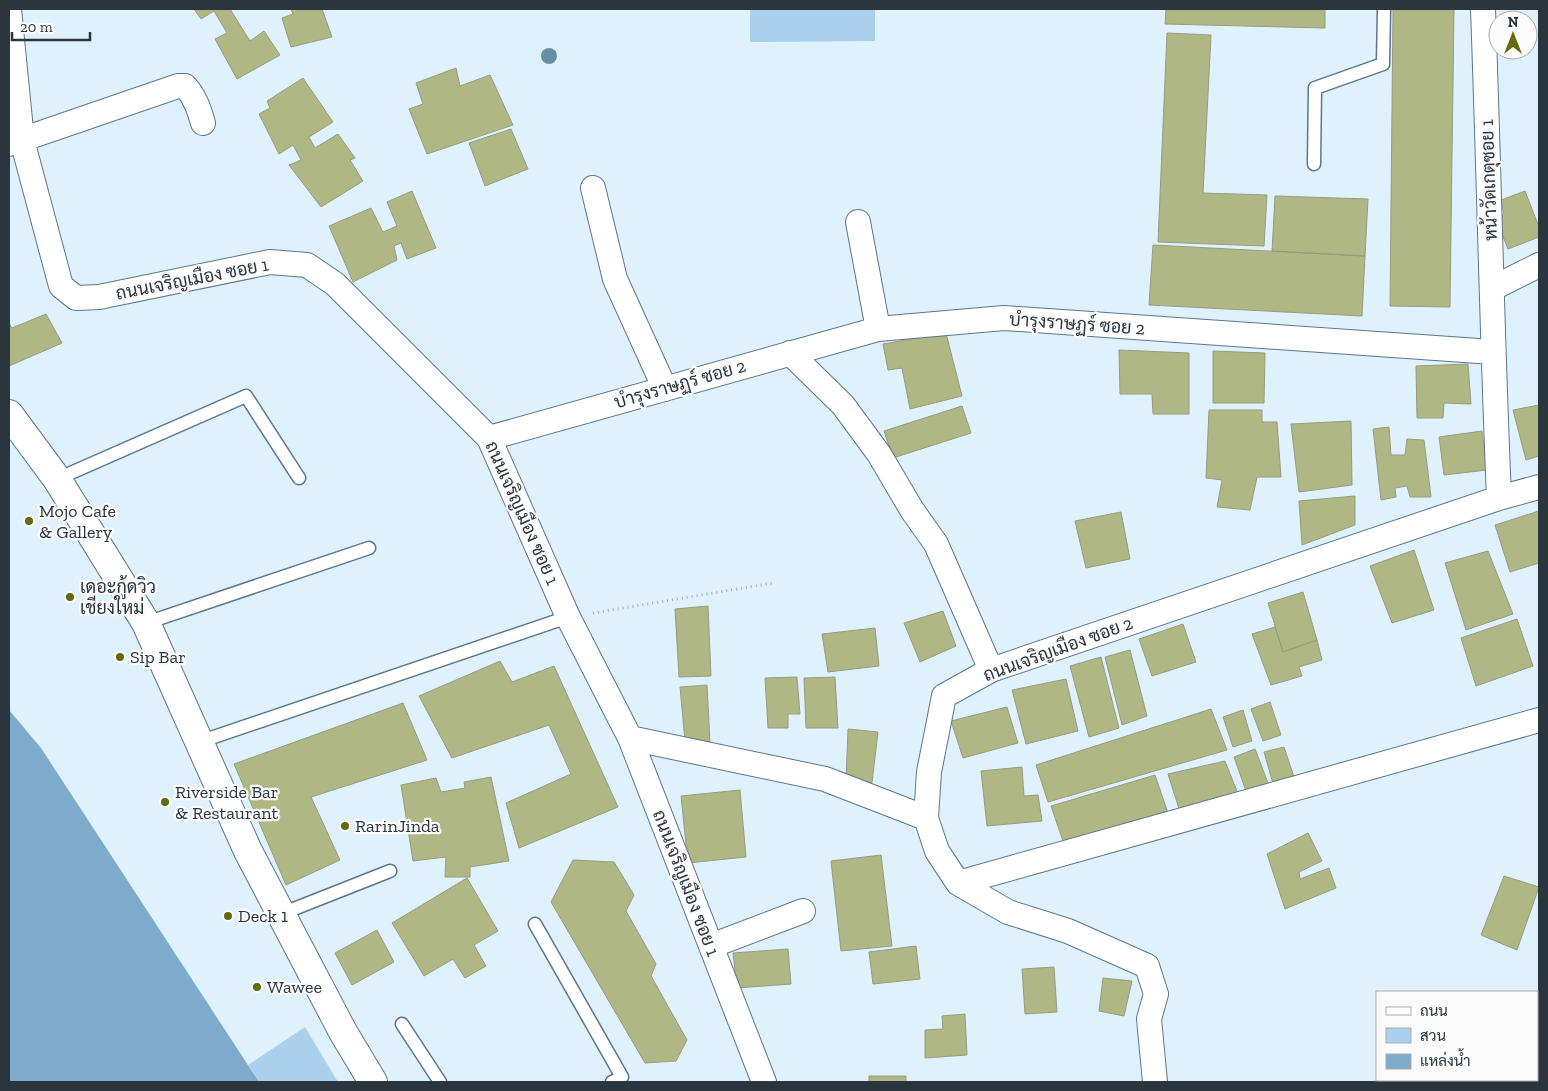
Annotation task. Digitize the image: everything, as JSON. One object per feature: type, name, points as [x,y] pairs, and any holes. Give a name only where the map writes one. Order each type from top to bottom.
[{"type":"main road","points":[[9,414],[57,479],[146,623],[248,851],[343,1032],[373,1082]]},
{"type":"street","name":"ถนนเจริญเมือง ซอย 1","points":[[9,9],[15,142],[61,286],[76,298],[100,296],[270,262],[307,265],[335,284],[489,438],[568,617],[630,738],[764,1082]]},
{"type":"street","name":"หน้าวัดเกตุซอย 1","points":[[1483,9],[1493,288],[1493,352]]},
{"type":"street","points":[[15,142],[178,86],[186,86],[192,93],[199,108],[202,123]]},
{"type":"street","points":[[593,188],[615,279],[665,389]]},
{"type":"street","points":[[858,222],[878,330]]},
{"type":"street","points":[[1493,288],[1539,265]]},
{"type":"street","name":"บำรุงราษฏร์ ซอย 2","points":[[489,438],[878,330],[1004,318],[1493,352]]},
{"type":"street","points":[[1493,352],[1500,498],[1539,487]]},
{"type":"street","points":[[790,353],[843,405],[878,454],[912,510],[936,544],[991,670]]},
{"type":"street","name":"ถนนเจริญเมือง ซอย 2","points":[[1155,1082],[1150,1019],[1156,994],[1147,966],[1068,931],[1008,912],[958,883],[937,851],[926,818],[929,772],[944,696],[991,670],[1500,498]]},
{"type":"street","points":[[958,883],[1539,720]]},
{"type":"street","points":[[630,738],[825,779],[926,818]]},
{"type":"street","points":[[711,946],[803,911]]},
{"type":"lane","points":[[1314,164],[1315,88],[1382,64],[1384,9]]},
{"type":"lane","points":[[57,479],[246,396],[299,478]]},
{"type":"lane","points":[[146,623],[369,548]]},
{"type":"lane","points":[[199,742],[568,617]]},
{"type":"lane","points":[[281,914],[390,871]]},
{"type":"lane","points":[[535,924],[622,1077],[612,1082]]},
{"type":"lane","points":[[402,1024],[440,1082]]},
{"type":"path","points":[[568,617],[773,583]]},
{"type":"green space","points":[[750,9],[875,9],[875,41],[750,42]]},
{"type":"green space","points":[[305,1027],[338,1082],[259,1082],[248,1065]]},
{"type":"water","points":[[9,710],[41,748],[259,1082],[9,1082]]},
{"type":"building","points":[[194,9],[230,9],[250,41],[264,31],[280,55],[237,79],[215,39],[227,33],[214,11],[201,19]]},
{"type":"building","points":[[291,9],[322,9],[332,37],[291,47],[282,18],[293,14]]},
{"type":"building","points":[[1166,9],[1325,9],[1325,28],[1165,24]]},
{"type":"building","points":[[1393,9],[1454,9],[1450,307],[1390,306]]},
{"type":"building","points":[[1167,33],[1211,35],[1203,193],[1267,195],[1264,246],[1158,242]]},
{"type":"building","points":[[456,68],[460,86],[490,75],[513,125],[427,154],[409,109],[423,104],[416,83]]},
{"type":"building","points":[[303,78],[333,122],[309,137],[315,148],[338,134],[355,158],[350,160],[363,181],[321,207],[289,165],[301,160],[293,145],[279,154],[259,114],[270,108],[267,101]]},
{"type":"building","points":[[511,129],[528,169],[485,186],[469,143]]},
{"type":"building","points":[[412,191],[436,248],[407,259],[401,243],[394,246],[397,260],[353,282],[329,226],[371,208],[383,232],[397,226],[387,202]]},
{"type":"building","points":[[1525,191],[1539,227],[1539,237],[1508,249],[1496,219],[1504,214],[1501,200]]},
{"type":"building","points":[[1275,196],[1368,199],[1365,256],[1272,251]]},
{"type":"building","points":[[1153,245],[1365,256],[1362,316],[1149,305]]},
{"type":"building","points":[[46,314],[62,343],[9,366],[9,323],[12,328]]},
{"type":"building","points":[[946,333],[962,396],[910,409],[902,368],[888,370],[883,344]]},
{"type":"building","points":[[1119,350],[1189,353],[1189,414],[1153,414],[1152,394],[1120,394]]},
{"type":"building","points":[[1213,351],[1265,353],[1264,403],[1213,403]]},
{"type":"building","points":[[1468,364],[1471,404],[1444,403],[1443,418],[1417,418],[1416,366]]},
{"type":"building","points":[[1539,405],[1539,456],[1526,460],[1513,410]]},
{"type":"building","points":[[962,406],[971,433],[893,458],[884,431]]},
{"type":"building","points":[[1209,410],[1262,410],[1262,422],[1277,422],[1281,477],[1257,477],[1250,510],[1217,507],[1222,480],[1206,478]]},
{"type":"building","points":[[1351,421],[1352,485],[1299,492],[1291,424]]},
{"type":"building","points":[[1389,427],[1391,455],[1405,455],[1407,439],[1424,440],[1431,497],[1410,497],[1407,486],[1395,488],[1396,497],[1381,500],[1373,429]]},
{"type":"building","points":[[1482,431],[1487,470],[1444,475],[1439,437]]},
{"type":"building","points":[[1355,496],[1355,525],[1302,545],[1299,501]]},
{"type":"building","points":[[1539,511],[1539,563],[1510,572],[1495,525]]},
{"type":"building","points":[[1121,512],[1130,559],[1086,568],[1075,521]]},
{"type":"building","points":[[1414,550],[1434,610],[1392,623],[1370,566]]},
{"type":"building","points":[[1488,551],[1513,614],[1466,630],[1445,563]]},
{"type":"building","points":[[1303,592],[1317,640],[1283,652],[1268,603]]},
{"type":"building","points":[[708,606],[711,676],[679,677],[675,609]]},
{"type":"building","points":[[943,611],[956,646],[920,662],[904,623]]},
{"type":"building","points":[[1517,619],[1533,666],[1476,686],[1461,638]]},
{"type":"building","points":[[1183,624],[1196,662],[1152,676],[1139,639]]},
{"type":"building","points":[[1275,627],[1283,652],[1317,640],[1322,660],[1299,667],[1302,676],[1271,685],[1252,634]]},
{"type":"building","points":[[875,628],[879,666],[828,672],[822,634]]},
{"type":"building","points":[[1130,650],[1147,716],[1122,725],[1105,657]]},
{"type":"building","points":[[1101,657],[1119,728],[1089,737],[1070,666]]},
{"type":"building","points":[[500,661],[512,682],[554,666],[618,807],[519,848],[506,803],[571,774],[549,725],[452,758],[419,696]]},
{"type":"building","points":[[797,677],[800,714],[788,714],[788,728],[768,728],[765,678]]},
{"type":"building","points":[[835,677],[838,728],[806,728],[804,678]]},
{"type":"building","points":[[1066,679],[1078,731],[1026,744],[1012,690]]},
{"type":"building","points":[[707,685],[710,743],[685,741],[680,687]]},
{"type":"building","points":[[1270,702],[1281,735],[1263,741],[1251,709]]},
{"type":"building","points":[[403,703],[427,760],[311,797],[340,860],[286,885],[234,764]]},
{"type":"building","points":[[1007,707],[1018,743],[963,758],[951,721]]},
{"type":"building","points":[[1211,709],[1227,750],[1048,802],[1036,765]]},
{"type":"building","points":[[1243,710],[1252,741],[1233,747],[1223,717]]},
{"type":"building","points":[[848,729],[878,732],[872,783],[846,780]]},
{"type":"building","points":[[1284,747],[1296,783],[1274,787],[1264,752]]},
{"type":"building","points":[[1255,749],[1268,783],[1246,791],[1234,757]]},
{"type":"building","points":[[1225,761],[1238,794],[1180,812],[1168,774]]},
{"type":"building","points":[[1022,767],[1024,796],[1038,795],[1042,821],[987,826],[981,771]]},
{"type":"building","points":[[1155,775],[1169,816],[1065,847],[1051,806]]},
{"type":"building","points":[[491,777],[509,861],[470,867],[470,877],[445,877],[446,857],[413,861],[401,785],[436,778],[441,792],[465,788],[464,782]]},
{"type":"building","points":[[740,790],[746,857],[688,863],[681,796]]},
{"type":"building","points":[[1308,833],[1322,861],[1299,872],[1300,879],[1329,868],[1336,888],[1285,909],[1267,854]]},
{"type":"building","points":[[881,855],[892,946],[841,951],[831,861]]},
{"type":"building","points":[[573,860],[614,862],[634,895],[626,911],[656,964],[651,976],[687,1040],[676,1061],[645,1063],[551,902]]},
{"type":"building","points":[[1504,876],[1539,887],[1517,950],[1481,935]]},
{"type":"building","points":[[467,878],[498,931],[474,945],[486,966],[465,978],[453,959],[424,976],[392,923]]},
{"type":"building","points":[[377,930],[394,962],[352,985],[335,953]]},
{"type":"building","points":[[916,946],[920,979],[873,984],[869,952]]},
{"type":"building","points":[[788,949],[791,984],[737,988],[733,953]]},
{"type":"building","points":[[1054,967],[1057,1012],[1025,1014],[1022,969]]},
{"type":"building","points":[[1103,978],[1132,981],[1124,1016],[1099,1011]]},
{"type":"building","points":[[965,1014],[967,1055],[925,1058],[925,1030],[943,1029],[942,1016]]},
{"type":"building","points":[[869,1076],[906,1076],[906,1082],[869,1082]]},
{"type":"place","name":"Mojo Cafe & Gallery","points":[[29,521]]},
{"type":"place","name":"เดอะกู้ดวิว เชียงใหม่","points":[[70,597]]},
{"type":"place","name":"Sip Bar","points":[[120,657]]},
{"type":"place","name":"Riverside Bar & Restaurant","points":[[165,802]]},
{"type":"place","name":"RarinJinda","points":[[345,826]]},
{"type":"place","name":"Deck 1","points":[[228,916]]},
{"type":"place","name":"Wawee","points":[[257,987]]}]
